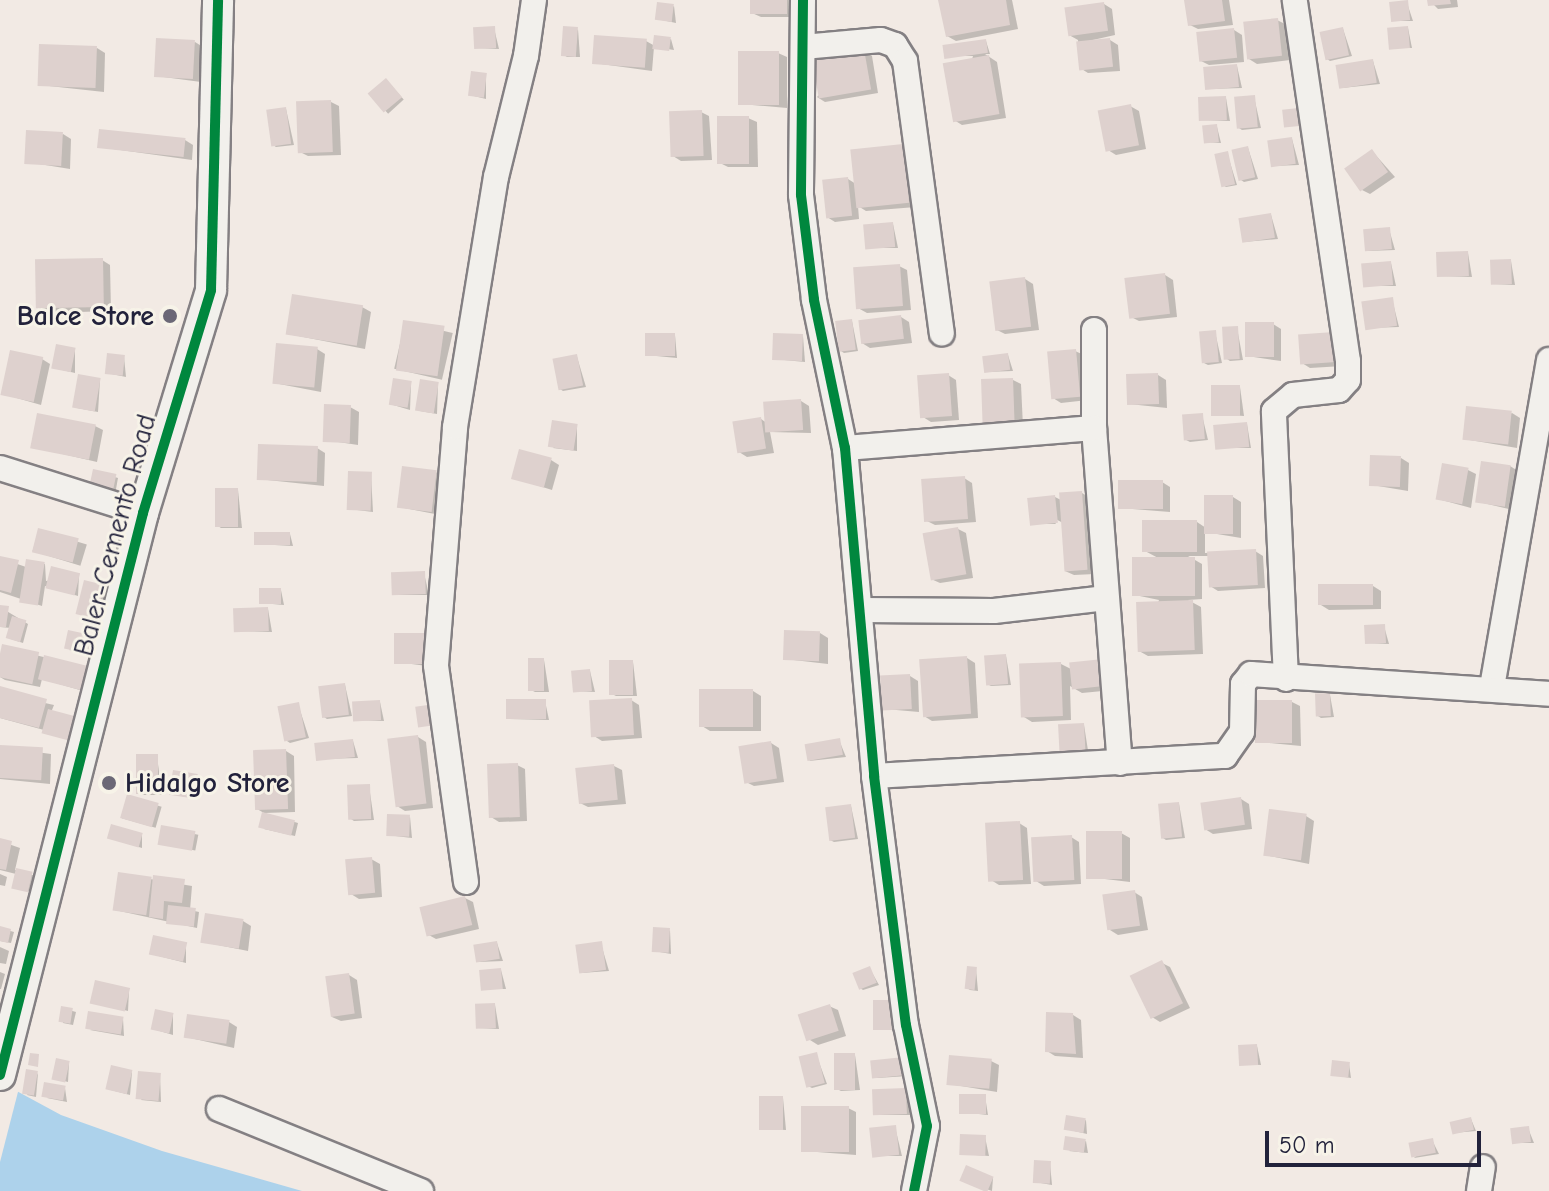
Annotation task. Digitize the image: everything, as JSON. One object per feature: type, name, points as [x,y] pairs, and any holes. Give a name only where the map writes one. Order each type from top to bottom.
[{"type":"street","name":"Baler-Cemento Road","points":[[3,1062],[143,513],[211,290],[218,0]]},
{"type":"street","points":[[466,882],[437,649],[455,427],[496,177],[526,56],[534,0]]},
{"type":"street","points":[[803,0],[801,195],[814,300],[845,448],[862,610],[874,776],[906,1025],[927,1126],[914,1191]]},
{"type":"street","points":[[1286,679],[1274,411],[1293,395],[1339,390],[1348,380],[1348,361],[1295,0]]},
{"type":"street","points":[[803,47],[881,40],[895,45],[905,61],[942,333]]},
{"type":"street","points":[[1094,330],[1094,428],[1120,763]]},
{"type":"street","points":[[1492,687],[1549,360]]},
{"type":"street","points":[[845,448],[1094,428]]},
{"type":"street","points":[[0,468],[143,513]]},
{"type":"street","points":[[862,610],[994,611],[1106,598]]},
{"type":"street","points":[[874,776],[1225,756],[1242,732],[1243,684],[1251,674],[1286,679],[1492,687],[1549,694]]},
{"type":"street","points":[[219,1109],[421,1191]]},
{"type":"street","points":[[1479,1191],[1483,1167]]},
{"type":"water","points":[[0,1082],[61,1115],[162,1151],[302,1191],[0,1191]]},
{"type":"pier","points":[[0,1078],[19,1088],[0,1162]]},
{"type":"building","points":[[750,0],[787,0],[787,14],[750,14]]},
{"type":"building","points":[[938,0],[1006,0],[1010,25],[946,37]]},
{"type":"building","points":[[1184,0],[1222,0],[1225,21],[1188,26]]},
{"type":"building","points":[[1408,0],[1410,20],[1391,22],[1389,2]]},
{"type":"building","points":[[1427,0],[1450,0],[1451,4],[1428,6]]},
{"type":"building","points":[[657,2],[674,4],[672,22],[655,20]]},
{"type":"building","points":[[1104,2],[1108,31],[1068,36],[1064,8]]},
{"type":"building","points":[[1278,18],[1282,56],[1247,59],[1243,22]]},
{"type":"building","points":[[495,26],[496,48],[474,49],[473,27]]},
{"type":"building","points":[[563,26],[578,27],[576,57],[561,56]]},
{"type":"building","points":[[1408,26],[1410,48],[1389,50],[1387,28]]},
{"type":"building","points":[[1343,27],[1349,55],[1326,60],[1320,32]]},
{"type":"building","points":[[1234,28],[1237,58],[1199,62],[1196,32]]},
{"type":"building","points":[[594,35],[647,39],[645,68],[592,64]]},
{"type":"building","points":[[654,35],[671,37],[669,51],[652,49]]},
{"type":"building","points":[[156,38],[195,40],[193,79],[154,77]]},
{"type":"building","points":[[1110,38],[1113,67],[1079,70],[1076,42]]},
{"type":"building","points":[[986,39],[988,53],[944,59],[942,45]]},
{"type":"building","points":[[39,44],[97,46],[95,88],[38,86]]},
{"type":"building","points":[[864,49],[871,89],[819,99],[812,58]]},
{"type":"building","points":[[738,51],[779,51],[779,105],[738,105]]},
{"type":"building","points":[[989,55],[999,114],[953,122],[943,63]]},
{"type":"building","points":[[1373,59],[1377,83],[1339,89],[1335,65]]},
{"type":"building","points":[[1237,64],[1239,87],[1205,90],[1203,67]]},
{"type":"building","points":[[471,71],[487,73],[484,98],[468,96]]},
{"type":"building","points":[[386,78],[402,97],[384,113],[368,93]]},
{"type":"building","points":[[1255,95],[1258,127],[1237,129],[1234,97]]},
{"type":"building","points":[[1226,96],[1227,120],[1199,121],[1198,97]]},
{"type":"building","points":[[331,100],[333,152],[298,153],[296,101]]},
{"type":"building","points":[[1131,104],[1139,145],[1106,152],[1098,110]]},
{"type":"building","points":[[286,107],[291,144],[271,146],[266,110]]},
{"type":"building","points":[[1308,107],[1310,125],[1284,128],[1282,110]]},
{"type":"building","points":[[702,110],[704,156],[671,157],[669,111]]},
{"type":"building","points":[[717,116],[749,116],[749,164],[717,164]]},
{"type":"building","points":[[1217,124],[1219,142],[1204,143],[1202,126]]},
{"type":"building","points":[[99,129],[186,138],[184,157],[97,148]]},
{"type":"building","points":[[26,130],[63,132],[61,166],[24,164]]},
{"type":"building","points":[[1292,137],[1296,164],[1271,167],[1267,140]]},
{"type":"building","points":[[903,144],[909,203],[856,208],[850,150]]},
{"type":"building","points":[[1248,146],[1255,177],[1239,181],[1231,150]]},
{"type":"building","points":[[1372,149],[1388,172],[1360,191],[1344,169]]},
{"type":"building","points":[[1228,151],[1235,184],[1221,187],[1214,154]]},
{"type":"building","points":[[848,177],[852,216],[826,219],[822,180]]},
{"type":"building","points":[[1271,213],[1275,238],[1242,243],[1238,218]]},
{"type":"building","points":[[893,222],[895,247],[865,250],[863,225]]},
{"type":"building","points":[[1390,227],[1392,249],[1365,251],[1363,229]]},
{"type":"building","points":[[1468,251],[1469,276],[1437,277],[1436,252]]},
{"type":"building","points":[[103,258],[104,307],[36,308],[35,259]]},
{"type":"building","points":[[1511,259],[1512,284],[1491,285],[1490,260]]},
{"type":"building","points":[[1391,261],[1393,285],[1363,288],[1361,264]]},
{"type":"building","points":[[900,264],[903,306],[856,309],[853,267]]},
{"type":"building","points":[[1165,273],[1170,314],[1129,319],[1124,278]]},
{"type":"building","points":[[1025,277],[1031,327],[995,331],[989,281]]},
{"type":"building","points":[[292,294],[363,305],[357,346],[286,334]]},
{"type":"building","points":[[1393,297],[1397,326],[1365,330],[1361,301]]},
{"type":"building","points":[[901,315],[904,339],[861,344],[858,320]]},
{"type":"building","points":[[852,319],[856,350],[839,352],[835,321]]},
{"type":"building","points":[[403,320],[445,326],[437,376],[396,371]]},
{"type":"building","points":[[1245,322],[1274,322],[1274,357],[1245,357]]},
{"type":"building","points":[[1238,326],[1240,359],[1224,360],[1222,327]]},
{"type":"building","points":[[1216,330],[1219,362],[1202,363],[1199,331]]},
{"type":"building","points":[[1334,332],[1336,362],[1300,364],[1298,335]]},
{"type":"building","points":[[645,333],[675,333],[675,356],[645,356]]},
{"type":"building","points":[[773,333],[803,334],[802,361],[772,360]]},
{"type":"building","points":[[276,343],[318,347],[314,388],[272,384]]},
{"type":"building","points":[[56,344],[76,348],[71,372],[51,369]]},
{"type":"building","points":[[1076,349],[1080,397],[1051,399],[1047,352]]},
{"type":"building","points":[[10,350],[43,357],[34,402],[0,395]]},
{"type":"building","points":[[107,353],[125,355],[123,376],[105,374]]},
{"type":"building","points":[[1008,353],[1010,370],[984,373],[982,356]]},
{"type":"building","points":[[577,354],[583,385],[559,390],[552,359]]},
{"type":"building","points":[[949,373],[952,416],[920,418],[917,375]]},
{"type":"building","points":[[1158,373],[1159,404],[1127,405],[1126,374]]},
{"type":"building","points":[[78,374],[101,378],[95,411],[72,407]]},
{"type":"building","points":[[393,378],[412,381],[408,408],[389,405]]},
{"type":"building","points":[[1013,378],[1015,424],[983,425],[981,379]]},
{"type":"building","points":[[420,379],[439,382],[434,414],[415,411]]},
{"type":"building","points":[[1211,385],[1240,385],[1240,416],[1211,416]]},
{"type":"building","points":[[801,399],[803,430],[765,433],[763,402]]},
{"type":"building","points":[[324,404],[351,405],[350,443],[323,442]]},
{"type":"building","points":[[1466,406],[1512,411],[1508,445],[1462,440]]},
{"type":"building","points":[[37,413],[96,424],[89,460],[30,448]]},
{"type":"building","points":[[1203,413],[1205,439],[1184,440],[1182,414]]},
{"type":"building","points":[[761,417],[766,449],[737,453],[732,422]]},
{"type":"building","points":[[552,420],[578,424],[573,451],[548,447]]},
{"type":"building","points":[[1247,422],[1249,447],[1215,450],[1213,425]]},
{"type":"building","points":[[258,444],[318,446],[317,482],[257,480]]},
{"type":"building","points":[[519,449],[552,458],[544,488],[511,479]]},
{"type":"building","points":[[1370,455],[1401,456],[1400,487],[1369,486]]},
{"type":"building","points":[[1481,461],[1511,465],[1505,507],[1475,503]]},
{"type":"building","points":[[1442,463],[1469,468],[1462,504],[1436,499]]},
{"type":"building","points":[[402,466],[437,470],[432,512],[397,508]]},
{"type":"building","points":[[93,469],[116,474],[111,498],[88,493]]},
{"type":"building","points":[[348,471],[372,472],[371,511],[347,510]]},
{"type":"building","points":[[965,476],[968,519],[924,522],[921,479]]},
{"type":"building","points":[[1118,480],[1163,480],[1163,509],[1118,509]]},
{"type":"building","points":[[215,488],[238,488],[238,527],[215,527]]},
{"type":"building","points":[[1082,491],[1088,570],[1065,571],[1059,493]]},
{"type":"building","points":[[1055,495],[1058,523],[1030,526],[1027,498]]},
{"type":"building","points":[[1204,495],[1233,495],[1233,534],[1204,534]]},
{"type":"building","points":[[1142,520],[1197,520],[1197,552],[1142,552]]},
{"type":"building","points":[[958,527],[966,574],[931,581],[923,533]]},
{"type":"building","points":[[38,528],[79,538],[73,562],[32,552]]},
{"type":"building","points":[[254,532],[290,532],[290,545],[254,545]]},
{"type":"building","points":[[1256,549],[1258,585],[1209,588],[1207,552]]},
{"type":"building","points":[[0,556],[19,560],[11,593],[0,590]]},
{"type":"building","points":[[1132,557],[1195,557],[1195,596],[1132,596]]},
{"type":"building","points":[[26,559],[45,562],[38,605],[19,602]]},
{"type":"building","points":[[51,566],[80,573],[75,596],[45,588]]},
{"type":"building","points":[[425,571],[426,594],[392,595],[391,572]]},
{"type":"building","points":[[84,580],[104,585],[96,619],[76,614]]},
{"type":"building","points":[[1318,584],[1373,584],[1373,605],[1318,605]]},
{"type":"building","points":[[259,588],[281,588],[281,604],[259,604]]},
{"type":"building","points":[[1193,600],[1195,650],[1138,652],[1136,602]]},
{"type":"building","points":[[0,605],[9,606],[6,627],[0,627]]},
{"type":"building","points":[[268,607],[269,631],[234,632],[233,608]]},
{"type":"building","points":[[12,616],[26,620],[20,642],[6,638]]},
{"type":"building","points":[[1385,624],[1386,643],[1365,644],[1364,625]]},
{"type":"building","points":[[68,630],[91,635],[88,654],[64,649]]},
{"type":"building","points":[[784,630],[820,631],[819,661],[783,660]]},
{"type":"building","points":[[394,633],[427,633],[427,664],[394,664]]},
{"type":"building","points":[[2,644],[39,652],[32,684],[0,677]]},
{"type":"building","points":[[1006,654],[1008,684],[986,685],[984,656]]},
{"type":"building","points":[[44,655],[88,666],[82,690],[38,679]]},
{"type":"building","points":[[967,656],[971,714],[923,717],[919,659]]},
{"type":"building","points":[[528,658],[544,658],[544,691],[528,691]]},
{"type":"building","points":[[1103,659],[1106,686],[1072,689],[1069,663]]},
{"type":"building","points":[[609,660],[633,660],[633,695],[609,695]]},
{"type":"building","points":[[1061,662],[1063,716],[1021,717],[1019,663]]},
{"type":"building","points":[[590,669],[592,691],[573,693],[571,671]]},
{"type":"building","points":[[910,674],[912,709],[882,711],[880,676]]},
{"type":"building","points":[[345,683],[349,715],[322,718],[318,686]]},
{"type":"building","points":[[0,686],[47,699],[39,728],[0,718]]},
{"type":"building","points":[[699,689],[753,689],[753,727],[699,727]]},
{"type":"building","points":[[1330,693],[1331,716],[1316,717],[1315,694]]},
{"type":"building","points":[[632,698],[634,735],[591,737],[589,700]]},
{"type":"building","points":[[506,699],[546,699],[546,719],[506,719]]},
{"type":"building","points":[[380,700],[381,720],[353,721],[352,701]]},
{"type":"building","points":[[1255,700],[1292,700],[1292,743],[1255,743]]},
{"type":"building","points":[[299,702],[306,737],[284,742],[277,706]]},
{"type":"building","points":[[435,704],[438,725],[418,728],[415,707]]},
{"type":"building","points":[[48,709],[78,717],[71,741],[42,733]]},
{"type":"building","points":[[1084,723],[1086,756],[1060,757],[1058,724]]},
{"type":"building","points":[[418,735],[426,803],[396,807],[387,739]]},
{"type":"building","points":[[840,738],[843,755],[807,761],[805,744]]},
{"type":"building","points":[[353,739],[355,757],[316,761],[314,743]]},
{"type":"building","points":[[771,741],[777,779],[744,784],[738,746]]},
{"type":"building","points":[[0,745],[43,747],[41,780],[0,778]]},
{"type":"building","points":[[286,749],[288,809],[255,810],[253,750]]},
{"type":"building","points":[[136,754],[158,754],[158,794],[136,794]]},
{"type":"building","points":[[518,763],[520,817],[489,818],[487,764]]},
{"type":"building","points":[[614,764],[618,800],[579,804],[575,768]]},
{"type":"building","points":[[173,770],[198,774],[194,799],[169,795]]},
{"type":"building","points":[[370,784],[371,819],[348,820],[347,785]]},
{"type":"building","points":[[127,794],[159,803],[152,827],[120,818]]},
{"type":"building","points":[[1241,797],[1245,825],[1204,830],[1200,803]]},
{"type":"building","points":[[1179,802],[1182,837],[1161,839],[1158,804]]},
{"type":"building","points":[[851,804],[855,838],[829,841],[825,807]]},
{"type":"building","points":[[1269,809],[1307,814],[1301,860],[1263,856]]},
{"type":"building","points":[[262,812],[295,820],[291,836],[258,828]]},
{"type":"building","points":[[387,814],[410,815],[409,837],[386,836]]},
{"type":"building","points":[[1020,821],[1023,880],[988,882],[985,823]]},
{"type":"building","points":[[111,824],[143,833],[139,848],[107,838]]},
{"type":"building","points":[[161,825],[195,831],[192,851],[158,845]]},
{"type":"building","points":[[1086,831],[1122,831],[1122,879],[1086,879]]},
{"type":"building","points":[[1072,835],[1074,880],[1033,882],[1031,837]]},
{"type":"building","points":[[0,838],[12,841],[6,870],[0,869]]},
{"type":"building","points":[[372,857],[375,893],[348,895],[345,859]]},
{"type":"building","points":[[16,868],[33,872],[28,892],[11,888]]},
{"type":"building","points":[[118,872],[152,877],[146,915],[113,911]]},
{"type":"building","points":[[153,875],[185,879],[182,903],[164,901],[163,919],[149,917]]},
{"type":"building","points":[[1135,890],[1140,926],[1107,930],[1102,895]]},
{"type":"building","points":[[465,896],[472,925],[427,936],[419,907]]},
{"type":"building","points":[[168,905],[196,908],[194,927],[166,924]]},
{"type":"building","points":[[205,913],[244,919],[239,949],[200,943]]},
{"type":"building","points":[[0,926],[11,929],[8,943],[0,941]]},
{"type":"building","points":[[653,927],[670,928],[669,953],[652,952]]},
{"type":"building","points":[[153,935],[187,942],[183,962],[149,955]]},
{"type":"building","points":[[497,941],[500,959],[476,963],[473,945]]},
{"type":"building","points":[[602,941],[606,970],[579,973],[575,945]]},
{"type":"building","points":[[1162,960],[1183,1003],[1151,1019],[1130,976]]},
{"type":"building","points":[[870,966],[877,983],[859,990],[852,973]]},
{"type":"building","points":[[967,966],[977,967],[975,990],[965,989]]},
{"type":"building","points":[[501,968],[503,989],[481,991],[479,970]]},
{"type":"building","points":[[349,973],[355,1014],[331,1017],[325,976]]},
{"type":"building","points":[[95,980],[130,988],[125,1011],[90,1003]]},
{"type":"building","points":[[873,1000],[893,1000],[893,1030],[873,1030]]},
{"type":"building","points":[[495,1003],[496,1028],[476,1029],[475,1004]]},
{"type":"building","points":[[830,1004],[839,1031],[806,1041],[798,1015]]},
{"type":"building","points":[[61,1006],[73,1008],[70,1024],[58,1022]]},
{"type":"building","points":[[155,1009],[174,1013],[169,1033],[151,1030]]},
{"type":"building","points":[[88,1011],[124,1017],[121,1034],[85,1029]]},
{"type":"building","points":[[1046,1012],[1073,1013],[1076,1054],[1045,1052]]},
{"type":"building","points":[[187,1014],[230,1020],[226,1044],[184,1038]]},
{"type":"building","points":[[1257,1044],[1258,1065],[1239,1066],[1238,1045]]},
{"type":"building","points":[[817,1052],[825,1083],[806,1088],[799,1057]]},
{"type":"building","points":[[30,1053],[39,1054],[38,1067],[28,1065]]},
{"type":"building","points":[[834,1053],[855,1053],[855,1090],[834,1090]]},
{"type":"building","points":[[949,1055],[992,1059],[989,1089],[946,1085]]},
{"type":"building","points":[[904,1057],[906,1075],[872,1078],[870,1061]]},
{"type":"building","points":[[56,1058],[70,1061],[65,1082],[51,1080]]},
{"type":"building","points":[[1332,1060],[1350,1062],[1348,1078],[1330,1076]]},
{"type":"building","points":[[111,1065],[132,1070],[127,1094],[105,1089]]},
{"type":"building","points":[[26,1069],[38,1071],[34,1096],[22,1094]]},
{"type":"building","points":[[138,1071],[161,1073],[158,1101],[136,1099]]},
{"type":"building","points":[[44,1082],[66,1086],[63,1101],[41,1097]]},
{"type":"building","points":[[906,1088],[907,1114],[873,1115],[872,1089]]},
{"type":"building","points":[[959,1094],[986,1094],[986,1114],[959,1114]]},
{"type":"building","points":[[759,1096],[783,1096],[783,1130],[759,1130]]},
{"type":"building","points":[[801,1106],[849,1106],[849,1152],[801,1152]]},
{"type":"building","points":[[1066,1115],[1086,1118],[1083,1133],[1064,1130]]},
{"type":"building","points":[[1471,1117],[1474,1130],[1452,1135],[1450,1122]]},
{"type":"building","points":[[896,1125],[899,1155],[872,1158],[869,1128]]},
{"type":"building","points":[[1529,1126],[1531,1142],[1512,1144],[1510,1128]]},
{"type":"building","points":[[960,1134],[986,1135],[985,1156],[959,1155]]},
{"type":"building","points":[[1065,1136],[1086,1139],[1084,1153],[1063,1150]]},
{"type":"building","points":[[1433,1138],[1436,1153],[1411,1157],[1408,1143]]},
{"type":"building","points":[[1034,1160],[1051,1161],[1050,1184],[1033,1183]]},
{"type":"building","points":[[966,1165],[994,1177],[988,1191],[959,1181]]},
{"type":"cycle path","points":[[0,1075],[143,513],[211,290],[218,0]]},
{"type":"cycle path","points":[[803,0],[801,195],[814,300],[845,448],[874,776],[906,1025],[927,1126],[914,1191]]},
{"type":"place","name":"Balce Store","points":[[170,316]]},
{"type":"place","name":"Hidalgo Store","points":[[109,783]]}]
